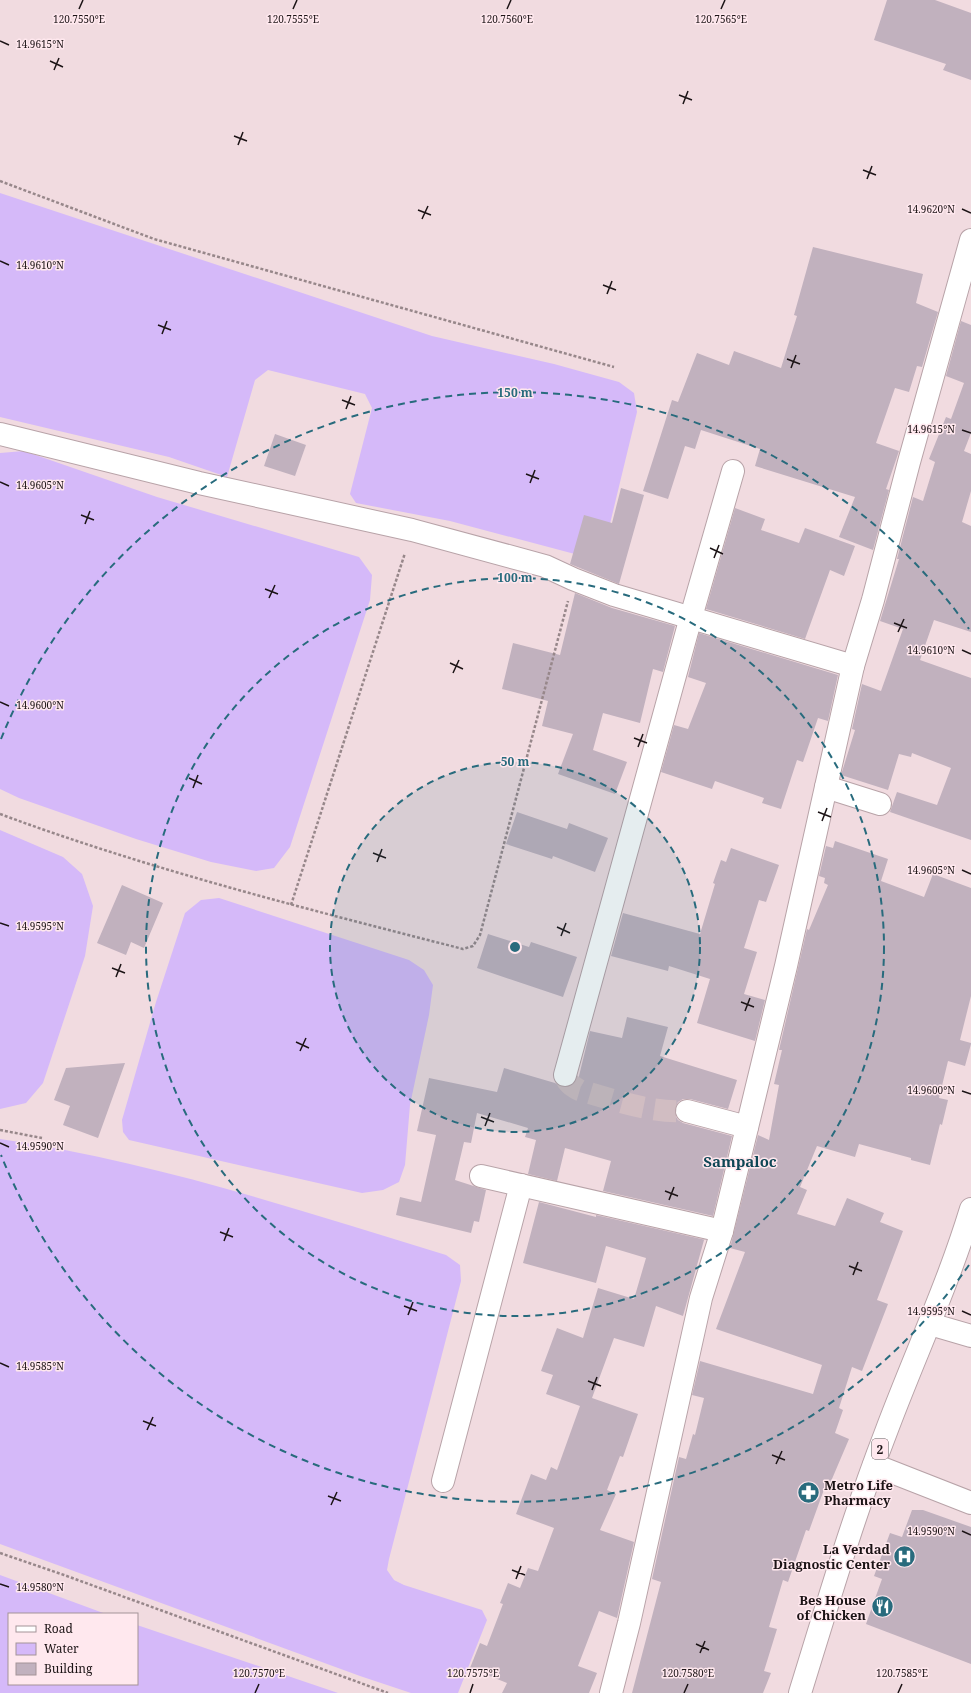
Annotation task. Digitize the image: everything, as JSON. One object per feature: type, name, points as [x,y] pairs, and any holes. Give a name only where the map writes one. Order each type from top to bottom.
[{"type":"main road","points":[[611,1693],[701,1298],[722,1231],[786,966],[853,666],[873,600],[909,462],[971,240]]},
{"type":"main road","points":[[0,434],[199,483],[412,530],[545,566],[573,580],[614,595],[853,666]]},
{"type":"main road","points":[[565,1072],[691,617],[734,471]]},
{"type":"main road","points":[[826,787],[880,804]]},
{"type":"main road","points":[[687,1111],[748,1127]]},
{"type":"main road","points":[[481,1176],[722,1231]]},
{"type":"main road","points":[[443,1481],[521,1185]]},
{"type":"main road","name":"2","points":[[800,1693],[822,1620],[874,1465],[930,1324],[961,1241],[971,1209]]},
{"type":"main road","points":[[930,1324],[971,1336]]},
{"type":"main road","points":[[874,1465],[971,1502]]},
{"type":"path","points":[[0,181],[154,239],[614,367]]},
{"type":"path","points":[[291,905],[412,530]]},
{"type":"path","points":[[0,814],[120,856],[291,905],[463,949],[473,946],[480,935],[482,928],[573,580]]},
{"type":"path","points":[[0,1130],[42,1138]]},
{"type":"path","points":[[0,1553],[388,1693]]},
{"type":"water","points":[[0,193],[432,336],[554,364],[619,382],[634,393],[637,412],[601,561],[450,521],[356,503],[350,494],[372,408],[365,394],[268,370],[255,380],[227,477],[169,457],[0,417]]},
{"type":"water","points":[[24,451],[157,497],[359,557],[372,575],[370,600],[290,847],[274,868],[256,871],[211,862],[136,839],[19,798],[0,789],[0,453]]},
{"type":"water","points":[[0,830],[63,857],[82,874],[93,906],[85,956],[43,1083],[26,1103],[0,1109]]},
{"type":"water","points":[[219,898],[409,960],[424,970],[433,985],[429,1015],[410,1105],[405,1165],[399,1182],[383,1190],[362,1193],[129,1140],[123,1132],[122,1120],[156,1002],[185,913],[201,900]]},
{"type":"water","points":[[0,1139],[57,1148],[113,1160],[225,1188],[446,1255],[460,1265],[461,1281],[387,1570],[394,1580],[404,1585],[482,1610],[487,1620],[458,1693],[411,1693],[360,1676],[0,1544]]},
{"type":"water","points":[[0,1575],[103,1613],[8,1613],[8,1685],[138,1685],[138,1625],[338,1693],[0,1693]]},
{"type":"building","points":[[887,0],[935,0],[971,13],[971,80],[943,70],[946,64],[874,40]]},
{"type":"building","points":[[813,247],[923,274],[916,303],[938,312],[922,367],[917,366],[909,392],[895,388],[876,443],[899,451],[886,489],[889,490],[873,550],[839,537],[855,497],[755,466],[760,449],[701,430],[695,449],[685,446],[668,499],[643,491],[672,400],[678,402],[697,353],[729,365],[734,351],[781,368],[797,316],[794,315]]},
{"type":"building","points":[[961,321],[971,325],[971,433],[964,451],[971,454],[971,491],[962,522],[971,526],[971,632],[934,620],[920,660],[971,678],[971,840],[890,812],[897,792],[937,805],[951,768],[912,753],[911,757],[899,754],[888,790],[841,775],[855,730],[852,729],[862,684],[881,691],[903,629],[880,621],[899,559],[897,559],[913,497],[923,501],[935,462],[929,459],[946,417],[951,419],[964,383],[946,376]]},
{"type":"building","points":[[275,434],[306,445],[295,476],[264,466]]},
{"type":"building","points":[[621,488],[644,495],[619,584],[570,564],[584,515],[612,523]]},
{"type":"building","points":[[735,508],[765,519],[761,530],[799,543],[805,528],[855,546],[844,576],[830,570],[805,639],[706,609]]},
{"type":"building","points":[[575,593],[612,608],[675,626],[663,672],[653,669],[640,723],[603,713],[593,750],[627,762],[615,794],[558,774],[573,734],[542,726],[548,701],[502,689],[513,643],[560,655]]},
{"type":"building","points":[[699,633],[838,675],[828,721],[818,718],[803,762],[797,760],[781,809],[762,803],[764,798],[715,781],[712,789],[661,772],[674,725],[688,729],[706,683],[688,677]]},
{"type":"building","points":[[517,812],[567,829],[569,823],[608,838],[595,872],[553,856],[552,859],[506,844]]},
{"type":"building","points":[[835,841],[888,859],[881,881],[924,897],[933,874],[971,888],[971,996],[960,1040],[971,1044],[965,1066],[948,1061],[939,1098],[948,1100],[942,1125],[940,1124],[930,1165],[911,1160],[911,1158],[859,1144],[855,1157],[817,1146],[800,1187],[807,1190],[797,1214],[835,1226],[847,1198],[884,1213],[880,1222],[903,1231],[877,1300],[888,1304],[862,1371],[852,1367],[839,1408],[843,1410],[835,1433],[849,1439],[829,1486],[826,1484],[809,1531],[806,1530],[788,1582],[783,1580],[769,1627],[777,1629],[764,1671],[771,1673],[763,1693],[632,1693],[661,1582],[652,1579],[679,1457],[686,1459],[693,1434],[695,1435],[704,1398],[692,1395],[700,1361],[813,1394],[822,1365],[716,1329],[745,1252],[730,1248],[758,1135],[769,1140],[779,1085],[774,1084],[782,1050],[779,1050],[807,929],[809,930],[828,885],[824,883],[825,878],[819,876],[826,846],[833,848]]},
{"type":"building","points":[[731,848],[779,865],[766,902],[759,900],[744,948],[757,952],[744,994],[765,1000],[755,1041],[697,1023],[710,979],[669,966],[668,971],[611,956],[623,913],[700,934],[715,884],[713,883],[721,860],[726,862]]},
{"type":"building","points":[[122,885],[163,903],[144,948],[131,942],[126,955],[97,943]]},
{"type":"building","points":[[488,934],[529,947],[531,942],[577,957],[563,997],[477,968]]},
{"type":"building","points":[[627,1017],[668,1027],[660,1056],[737,1080],[728,1109],[690,1099],[683,1099],[678,1102],[675,1108],[675,1115],[678,1120],[683,1123],[732,1136],[713,1216],[603,1191],[611,1161],[565,1148],[557,1181],[528,1174],[536,1140],[525,1137],[528,1128],[477,1113],[471,1143],[464,1142],[455,1180],[486,1190],[479,1222],[474,1221],[471,1233],[396,1215],[400,1197],[421,1202],[436,1135],[417,1131],[429,1078],[497,1092],[504,1068],[555,1083],[561,1087],[569,1087],[576,1080],[578,1080],[590,1031],[622,1038]]},
{"type":"building","points":[[125,1063],[98,1138],[63,1125],[70,1106],[54,1100],[66,1068]]},
{"type":"building","points":[[539,1202],[596,1217],[596,1215],[706,1240],[704,1240],[683,1316],[656,1306],[644,1347],[614,1338],[592,1398],[638,1414],[623,1457],[620,1456],[607,1490],[616,1494],[600,1530],[634,1542],[617,1618],[599,1611],[578,1666],[597,1673],[589,1693],[502,1693],[507,1683],[470,1668],[480,1643],[487,1646],[503,1604],[500,1603],[508,1583],[520,1588],[528,1568],[538,1571],[554,1528],[516,1514],[531,1474],[546,1480],[551,1467],[557,1470],[580,1406],[546,1394],[553,1375],[541,1371],[557,1328],[583,1338],[598,1288],[634,1299],[646,1258],[606,1246],[596,1283],[523,1263]]},
{"type":"building","points":[[912,1510],[923,1510],[971,1527],[971,1664],[866,1624],[882,1579],[874,1576],[890,1533],[902,1537]]},
{"type":"tunnel","points":[[565,1075],[570,1084],[579,1090],[619,1102],[659,1110],[687,1111]]},
{"type":"place","name":"Metro Life Pharmacy","points":[[809,1492]]},
{"type":"place","name":"La Verdad Diagnostic Center","points":[[905,1556]]},
{"type":"place","name":"Bes House of Chicken","points":[[882,1607]]},
{"type":"district","name":"Sampaloc","points":[[740,1161]]}]
